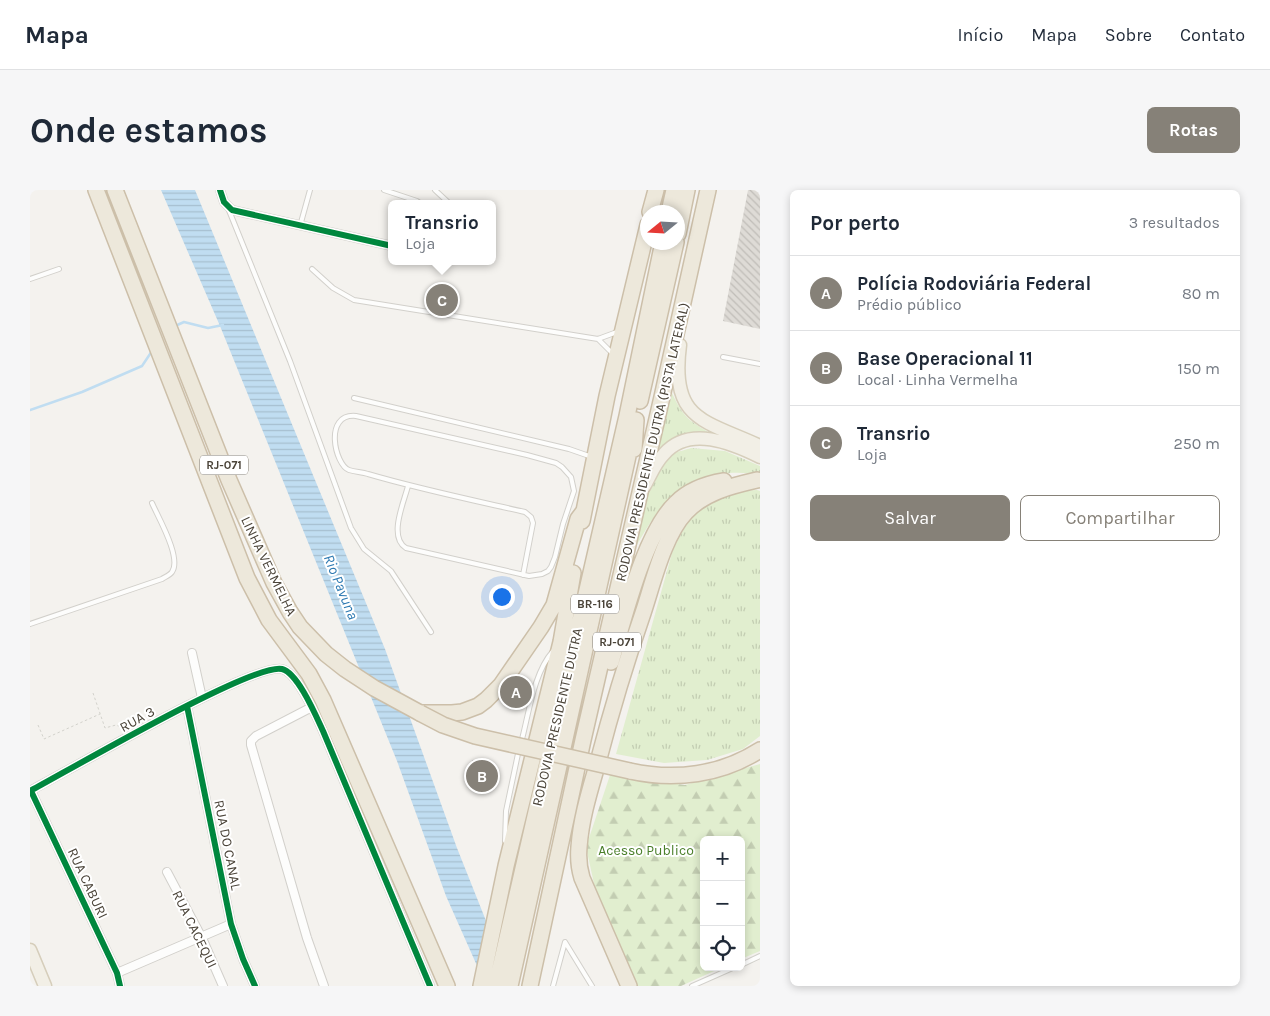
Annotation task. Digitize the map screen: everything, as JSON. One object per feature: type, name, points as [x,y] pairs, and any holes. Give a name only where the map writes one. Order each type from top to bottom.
[{"type":"highway","name":"RJ-071","points":[[96,190],[205,469]]},
{"type":"highway","name":"LINHA VERMELHA","points":[[115,190],[229,480],[274,583],[300,627],[326,654],[374,688],[443,725],[475,736],[630,771],[669,776],[698,774],[733,764],[760,750]]},
{"type":"highway","points":[[652,205],[656,190]]},
{"type":"highway","points":[[671,205],[674,190]]},
{"type":"highway","points":[[684,205],[687,190]]},
{"type":"highway","name":"RODOVIA PRESIDENTE DUTRA (PISTA LATERAL)","points":[[530,986],[583,740],[640,496],[708,190]]},
{"type":"highway","name":"BR-116","points":[[481,986],[506,866],[561,642],[581,504],[594,458],[642,250]]},
{"type":"highway","name":"RODOVIA PRESIDENTE DUTRA","points":[[496,986],[627,416],[661,250]]},
{"type":"highway","name":"RODOVIA PRESIDENTE DUTRA","points":[[510,986],[674,250]]},
{"type":"highway","points":[[604,652],[602,617],[607,578],[634,449],[636,420]]},
{"type":"highway","points":[[205,469],[259,562],[274,583]]},
{"type":"highway","points":[[205,469],[247,578],[269,620],[309,674],[323,700],[447,986]]},
{"type":"highway","name":"RJ-071","points":[[583,740],[606,678],[642,564],[666,512],[676,502],[700,486],[725,480],[759,481]]},
{"type":"highway","points":[[629,986],[585,888],[580,872],[579,849],[585,810],[625,667],[668,539],[686,512],[711,493],[726,487],[759,481]]},
{"type":"highway","name":"RJ-071","points":[[420,713],[441,714],[471,709],[486,700],[501,685],[541,627],[558,596],[581,504]]},
{"type":"main road","points":[[686,291],[677,367],[678,383],[682,398],[691,410],[705,422],[760,446]]},
{"type":"main road","points":[[640,496],[664,453],[670,448],[688,440],[702,438],[720,441],[760,457]]},
{"type":"main road","points":[[30,950],[45,986]]},
{"type":"street","points":[[220,190],[227,206],[244,214],[388,245]]},
{"type":"street","points":[[192,653],[202,698]]},
{"type":"street","name":"RUA 3","points":[[30,791],[202,698],[258,673],[275,668],[286,670],[296,680],[312,707]]},
{"type":"street","name":"RUA DO CANAL","points":[[188,706],[231,924],[255,986]]},
{"type":"street","points":[[324,986],[307,938],[251,745],[251,741],[256,736],[312,707],[430,986]]},
{"type":"street","name":"RUA CABURI","points":[[30,791],[116,973],[120,986]]},
{"type":"street","name":"RUA CACEQUI","points":[[167,872],[202,938],[223,986]]},
{"type":"street","points":[[116,973],[202,938],[231,924]]},
{"type":"lane","points":[[300,226],[310,190]]},
{"type":"lane","points":[[384,190],[414,200]]},
{"type":"lane","points":[[435,190],[446,200]]},
{"type":"lane","points":[[227,206],[290,361],[357,539],[364,549],[391,571],[431,632]]},
{"type":"lane","points":[[30,279],[59,269]]},
{"type":"lane","points":[[312,269],[333,288],[354,300],[598,339],[624,328]]},
{"type":"lane","points":[[598,339],[616,358]]},
{"type":"lane","points":[[723,357],[760,364]]},
{"type":"lane","points":[[354,398],[569,449],[594,458]]},
{"type":"lane","points":[[408,486],[398,526],[398,537],[403,546],[529,576],[542,574],[552,567],[563,524],[581,504],[567,471],[556,463],[356,416],[343,417],[336,428],[338,456],[343,466],[347,469],[364,472],[408,486],[525,512],[531,517],[533,523],[523,574]]},
{"type":"lane","points":[[30,624],[162,579],[172,572],[174,563],[173,549],[152,503]]},
{"type":"lane","points":[[553,986],[565,942],[592,986]]},
{"type":"lane","points":[[745,963],[760,956]]},
{"type":"lane","points":[[692,986],[726,971]]},
{"type":"path","points":[[93,693],[105,728],[130,722],[143,730]]},
{"type":"path","points":[[38,725],[44,739],[100,714]]},
{"type":"green space","points":[[672,393],[683,413],[712,434],[671,441],[658,450]]},
{"type":"green space","points":[[691,448],[725,451],[760,466],[760,475],[747,473],[721,474],[696,481],[684,487],[660,509],[633,552],[646,499],[657,473],[664,462],[673,454]]},
{"type":"green space","points":[[760,491],[760,736],[743,749],[707,760],[664,763],[616,754],[672,553],[679,538],[694,515],[714,499],[740,492]]},
{"type":"green space","name":"Acesso Publico","points":[[760,764],[760,951],[745,957],[745,836],[700,836],[700,971],[714,971],[681,986],[637,986],[596,893],[586,847],[610,775],[685,785]]},
{"type":"water","name":"Rio Pavuna","points":[[161,190],[195,190],[385,649],[457,848],[512,986],[486,986],[446,896],[397,761],[220,326]]},
{"type":"building","points":[[748,190],[760,190],[760,329],[723,321]]},
{"type":"building","points":[[472,760],[496,766],[492,788],[467,783]]},
{"type":"waterway","points":[[175,326],[184,322],[208,328],[223,325]]},
{"type":"waterway","points":[[30,410],[82,392],[142,366],[152,351]]},
{"type":"cycle path","points":[[220,190],[224,202],[232,210],[388,245]]},
{"type":"cycle path","points":[[30,791],[159,720],[236,682],[265,671],[282,669],[288,672],[300,686],[316,716],[430,986]]},
{"type":"cycle path","points":[[187,706],[231,924],[255,986]]},
{"type":"cycle path","points":[[31,791],[117,973],[120,986]]},
{"type":"place","name":"Transrio","points":[[442,300]]},
{"type":"place","name":"Polícia Rodoviária Federal","points":[[516,692]]},
{"type":"place","name":"Base Operacional 11","points":[[482,776]]}]
